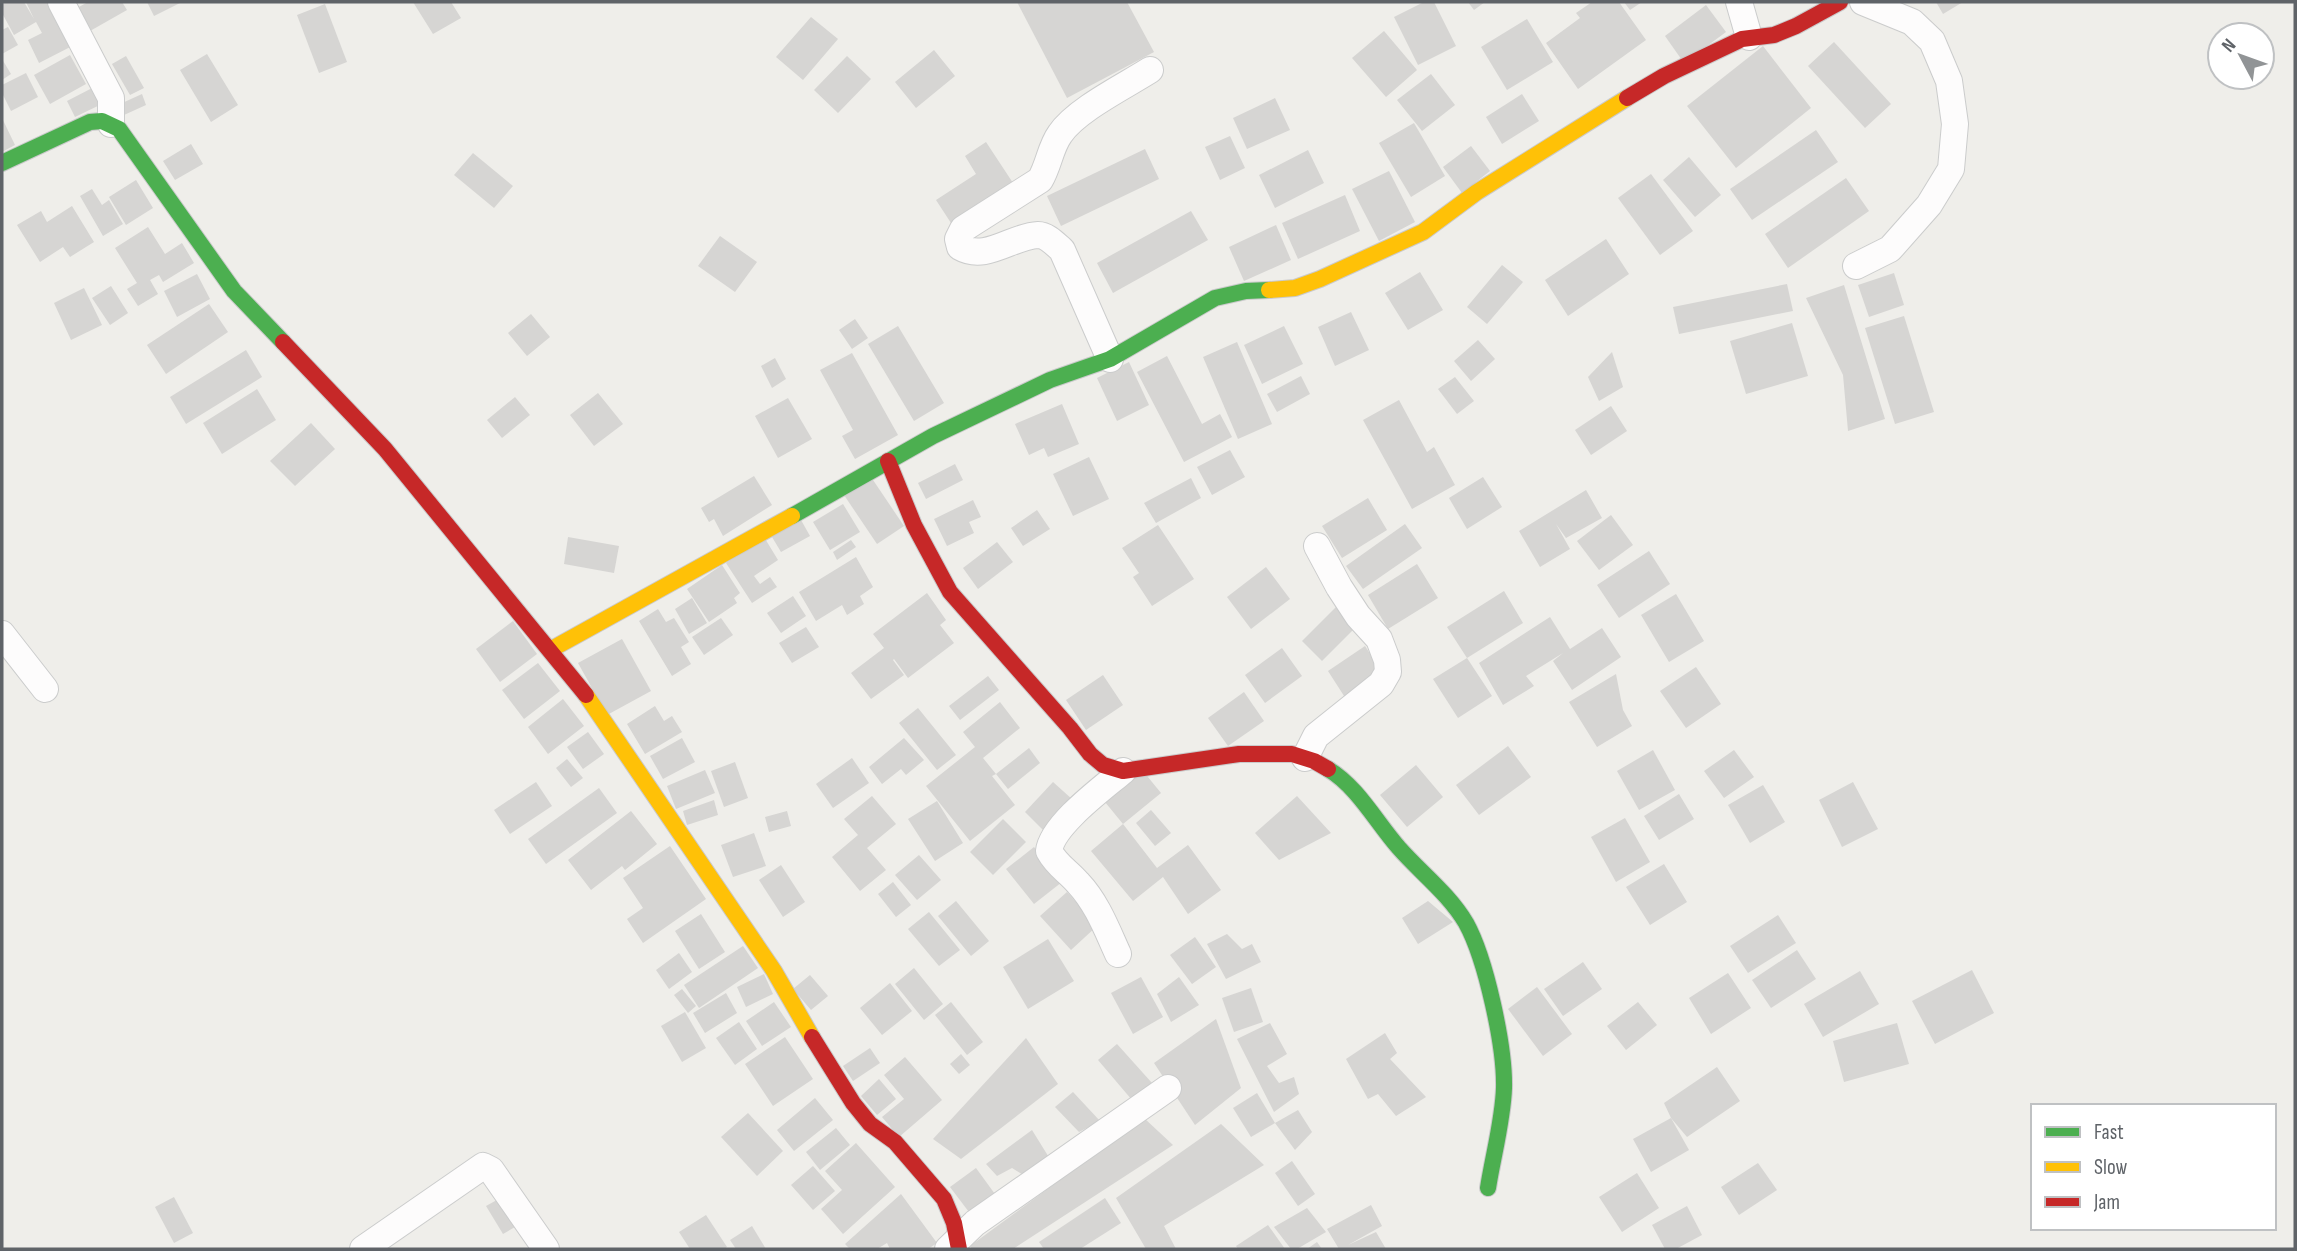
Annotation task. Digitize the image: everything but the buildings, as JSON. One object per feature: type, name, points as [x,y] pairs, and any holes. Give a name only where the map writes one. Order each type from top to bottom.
[{"type":"street","points":[[61,2],[111,97],[111,124]]},
{"type":"street","points":[[1739,2],[1749,37]]},
{"type":"street","points":[[550,650],[933,436],[1051,380],[1110,359],[1215,298],[1246,291],[1295,288],[1423,232],[1567,133],[1664,76],[1749,37],[1774,35],[1840,2]]},
{"type":"street","points":[[1856,266],[1890,249],[1929,205],[1951,169],[1955,124],[1949,81],[1932,41],[1912,22],[1863,2]]},
{"type":"street","points":[[1110,359],[1062,250],[1049,239],[1039,235],[982,252],[968,252],[960,247],[958,239],[962,229],[1040,180],[1048,168],[1052,150],[1060,134],[1073,119],[1150,70]]},
{"type":"street","points":[[2,163],[90,122],[102,121],[119,129],[234,291],[385,449],[579,685],[774,971],[853,1103],[870,1124],[895,1142],[944,1199],[954,1223],[955,1247]]},
{"type":"street","points":[[888,461],[914,525],[950,592],[1070,727],[1090,754],[1103,765],[1123,771],[1239,754],[1292,754],[1305,758],[1332,771],[1355,792],[1399,848],[1445,895],[1466,923],[1485,970],[1502,1057],[1504,1090],[1488,1188]]},
{"type":"street","points":[[1305,758],[1316,736],[1381,684],[1388,672],[1387,660],[1378,639],[1358,616],[1317,546]]},
{"type":"street","points":[[2,634],[45,689]]},
{"type":"street","points":[[1118,954],[1097,908],[1080,884],[1061,869],[1049,851],[1050,842],[1073,816],[1123,771]]},
{"type":"street","points":[[955,1247],[975,1223],[1168,1088]]},
{"type":"street","points":[[363,1249],[483,1166],[491,1170],[546,1249]]},
{"type":"traffic: fast","points":[[2,163],[90,122],[102,121],[119,129],[234,291],[283,342]]},
{"type":"traffic: fast","points":[[792,516],[933,436],[1050,380],[1110,359],[1215,298],[1246,291],[1269,290]]},
{"type":"traffic: fast","points":[[1328,769],[1349,785],[1399,848],[1451,903],[1466,923],[1481,958],[1493,1004],[1504,1088],[1488,1188]]},
{"type":"traffic: slow","points":[[1269,290],[1295,288],[1320,279],[1423,232],[1477,192],[1627,98]]},
{"type":"traffic: slow","points":[[550,650],[792,516]]},
{"type":"traffic: slow","points":[[586,695],[774,971],[812,1037]]},
{"type":"traffic: jam","points":[[1627,98],[1664,76],[1742,39],[1774,35],[1840,2]]},
{"type":"traffic: jam","points":[[283,342],[385,449],[586,695]]},
{"type":"traffic: jam","points":[[888,461],[914,525],[950,592],[1090,754],[1103,765],[1123,771],[1239,754],[1292,754],[1328,769]]},
{"type":"traffic: jam","points":[[812,1037],[853,1103],[870,1124],[895,1142],[944,1199],[954,1223],[959,1249]]}]
